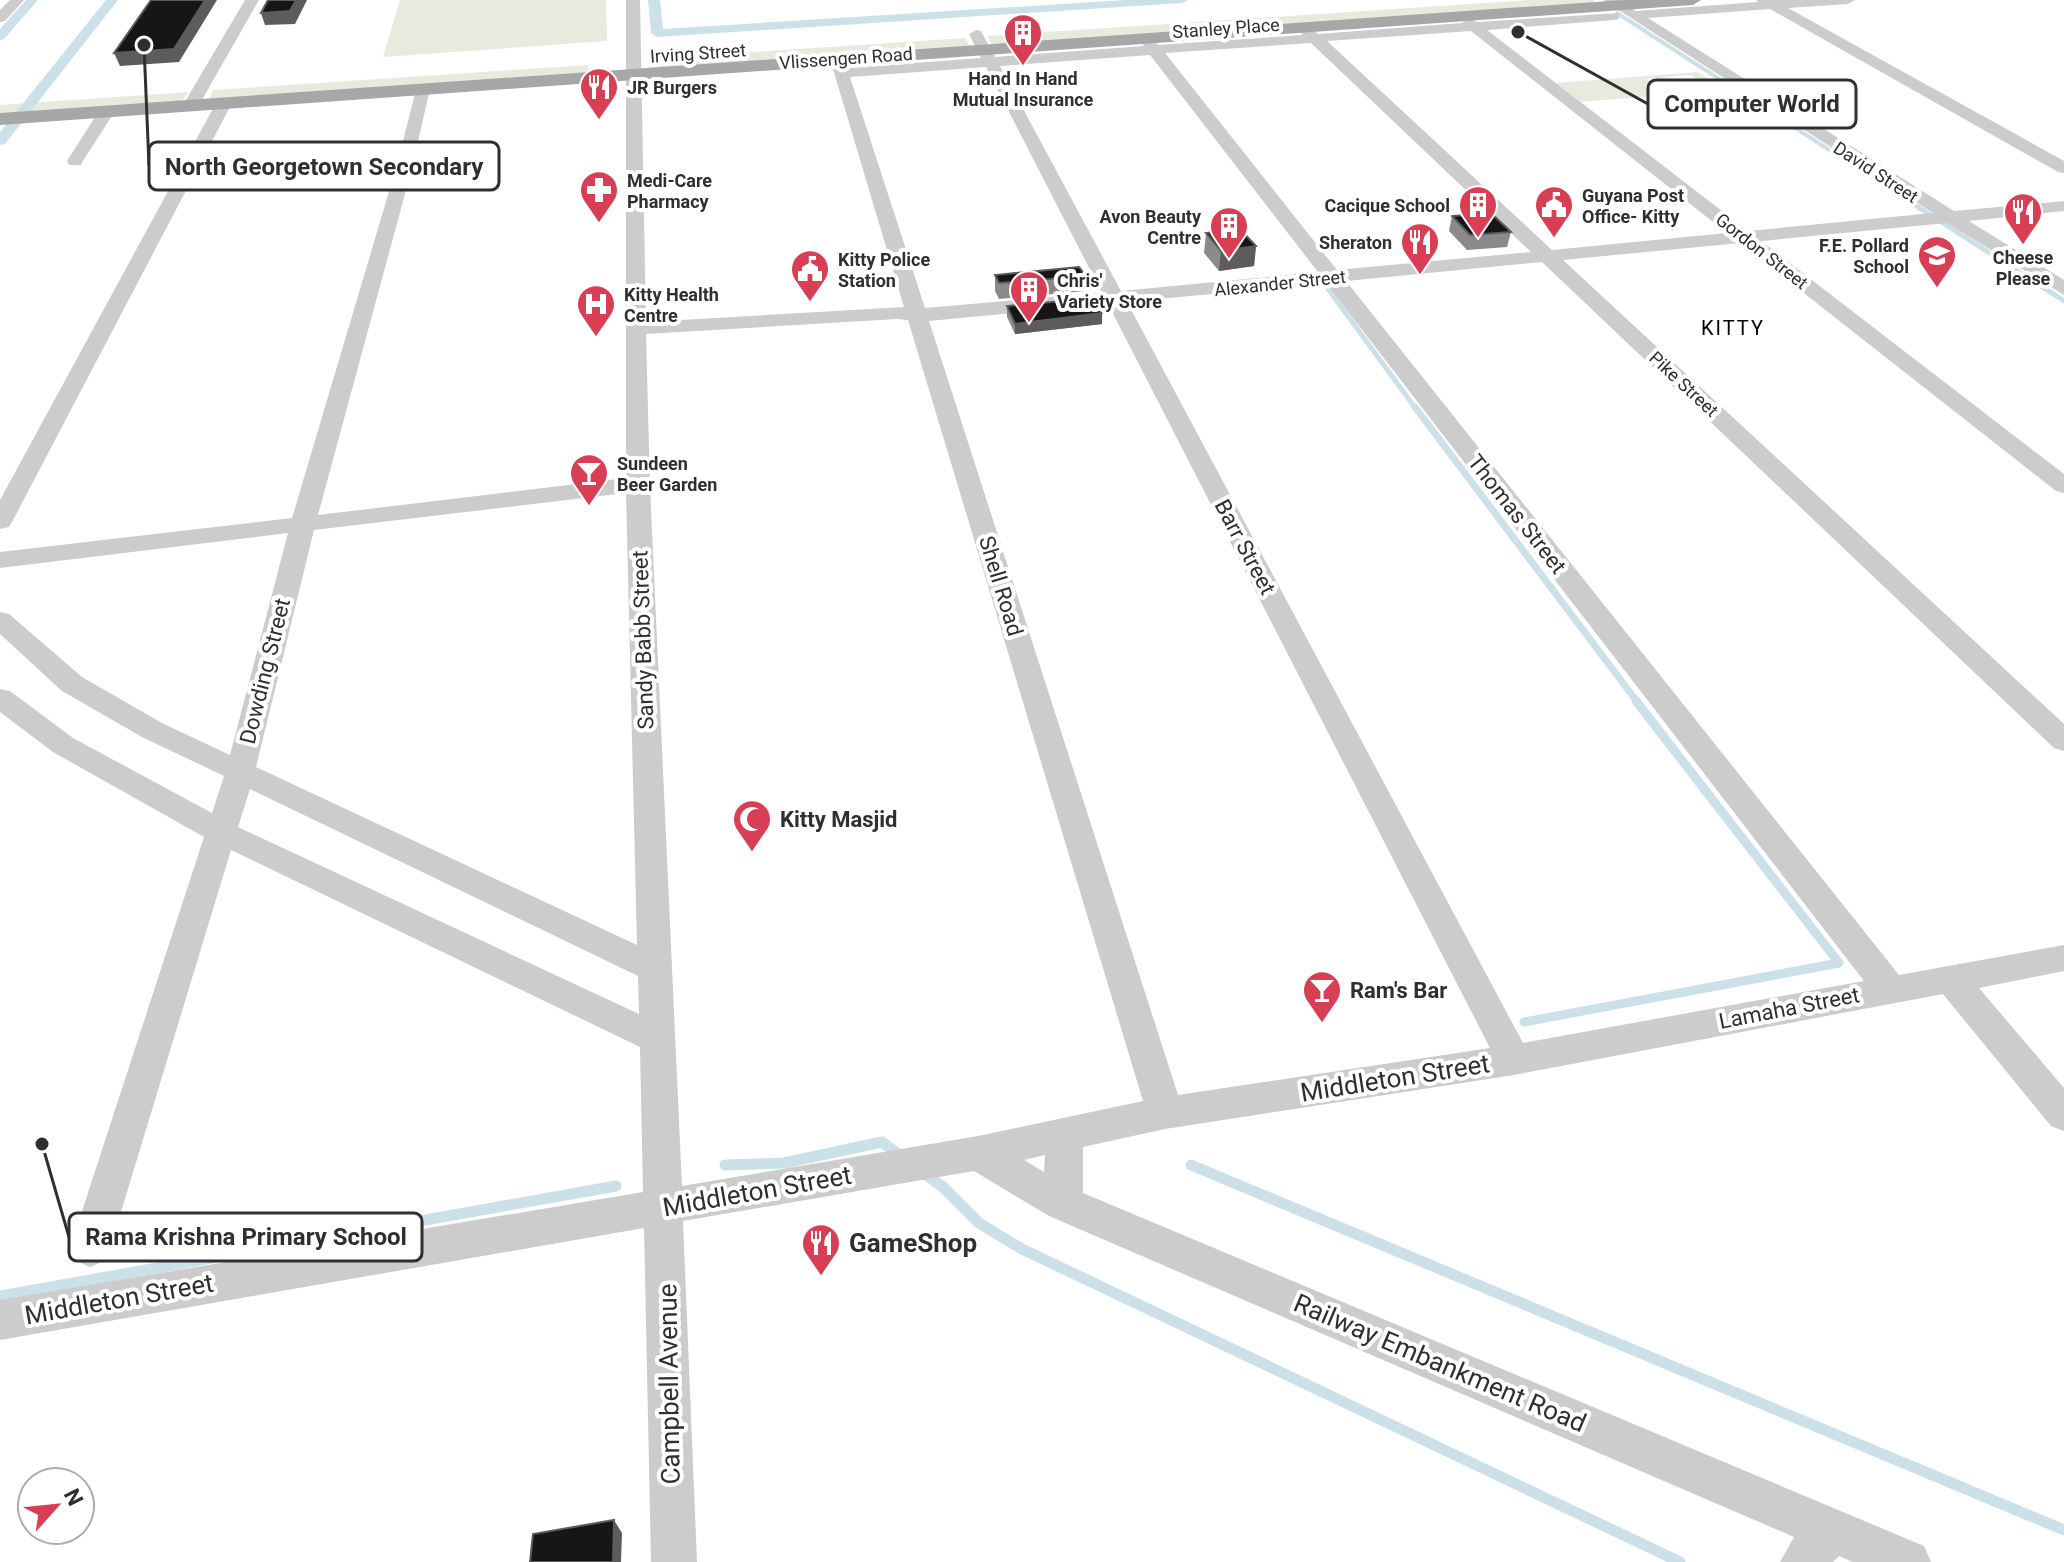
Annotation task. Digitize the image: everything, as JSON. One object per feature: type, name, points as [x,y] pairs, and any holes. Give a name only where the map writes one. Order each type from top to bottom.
[{"type":"main road","name":"Irving Street","points":[[635,65],[982,48],[1491,0]]},
{"type":"main road","name":"Vlissengen Road","points":[[1,113],[34,117],[224,103],[423,80],[635,65],[839,66],[982,48],[1150,45],[1468,22],[1693,0]]},
{"type":"main road","points":[[1,113],[20,100],[394,72]]},
{"type":"street","points":[[0,17],[17,0]]},
{"type":"street","points":[[191,105],[252,0]]},
{"type":"street","name":"Sandy Babb Street","points":[[633,0],[638,484],[656,1038],[665,1207]]},
{"type":"street","points":[[1621,9],[1848,0]]},
{"type":"street","points":[[1768,3],[2064,168]]},
{"type":"street","name":"David Street","points":[[1621,9],[1939,218],[2064,289]]},
{"type":"street","name":"Gordon Street","points":[[1468,22],[2064,486]]},
{"type":"street","name":"Pike Street","points":[[1310,33],[2064,741]]},
{"type":"street","name":"Thomas Street","points":[[1150,45],[1890,989]]},
{"type":"street","name":"Barr Street","points":[[982,48],[1514,1060]]},
{"type":"street","name":"Shell Road","points":[[839,66],[1165,1113]]},
{"type":"street","name":"Dowding Street","points":[[90,1248],[240,772],[303,523],[404,168],[423,80]]},
{"type":"street","points":[[0,522],[224,103]]},
{"type":"street","points":[[75,161],[107,111]]},
{"type":"street","name":"Alexander Street","points":[[634,329],[917,314],[1114,299],[2064,206]]},
{"type":"street","points":[[0,560],[638,484]]},
{"type":"street","points":[[0,620],[72,684],[152,730],[654,968]]},
{"type":"street","points":[[0,698],[63,745],[221,832],[656,1038]]},
{"type":"street","name":"Lamaha Street","points":[[1514,1060],[2064,958]]},
{"type":"street","points":[[1951,979],[2064,1115]]},
{"type":"street","name":"Middleton Street","points":[[0,1320],[978,1153],[1165,1113],[1514,1060]]},
{"type":"street","points":[[1063,1203],[1064,1135]]},
{"type":"street","name":"Railway Embankment Road","points":[[978,1153],[1063,1203],[1817,1545],[1908,1562]]},
{"type":"street","name":"Campbell Avenue","points":[[665,1207],[674,1562]]},
{"type":"shaded area","points":[[400,0],[606,0],[607,41],[383,57]]},
{"type":"shaded area","points":[[1528,0],[1593,0],[1598,4],[992,45],[987,36]]},
{"type":"shaded area","points":[[965,38],[970,46],[649,68],[648,59]]},
{"type":"shaded area","points":[[588,65],[589,73],[208,100],[213,90]]},
{"type":"shaded area","points":[[1698,72],[1726,90],[1581,102],[1556,83]],"holes":[[[1691,75],[1710,88],[1664,92],[1646,79]]]},
{"type":"shaded area","points":[[188,92],[181,103],[0,115],[0,105]]},
{"type":"building","points":[[151,0],[205,0],[174,49],[114,53]]},
{"type":"building","points":[[268,0],[296,0],[290,11],[261,13]]},
{"type":"building","points":[[1491,213],[1511,232],[1470,235],[1452,216]]},
{"type":"building","points":[[1240,229],[1256,246],[1221,251],[1206,233]]},
{"type":"building","points":[[1079,267],[1086,276],[999,283],[995,275]]},
{"type":"building","points":[[1095,298],[1102,313],[1015,324],[1007,306]]},
{"type":"building","points":[[614,1520],[613,1562],[530,1562],[533,1534]]},
{"type":"waterway","points":[[0,36],[32,0]]},
{"type":"waterway","points":[[0,141],[112,0]]},
{"type":"waterway","points":[[654,0],[657,33],[1182,0]]},
{"type":"waterway","points":[[1617,13],[1876,180]]},
{"type":"waterway","points":[[1873,178],[2064,301]]},
{"type":"waterway","points":[[1326,286],[1416,409]]},
{"type":"waterway","points":[[1415,407],[1638,703]]},
{"type":"waterway","points":[[1524,1022],[1839,963],[1636,701]]},
{"type":"waterway","points":[[725,1165],[784,1163],[882,1142],[902,1157]]},
{"type":"waterway","points":[[1191,1165],[2064,1530]]},
{"type":"waterway","points":[[922,1172],[943,1187],[979,1223],[1022,1249],[1680,1562]]},
{"type":"waterway","points":[[0,1296],[616,1186]]},
{"type":"place","name":"Computer World","points":[[1518,32]]},
{"type":"place","name":"North Georgetown Secondary","points":[[144,45]]},
{"type":"place","name":"Hand In Hand Mutual Insurance","points":[[1023,67]]},
{"type":"place","name":"JR Burgers","points":[[599,121]]},
{"type":"place","name":"Medi-Care Pharmacy","points":[[599,224]]},
{"type":"place","name":"Cacique School","points":[[1478,239]]},
{"type":"place","name":"Guyana Post Office- Kitty","points":[[1554,239]]},
{"type":"place","name":"Cheese Please","points":[[2023,246]]},
{"type":"place","name":"Avon Beauty Centre","points":[[1229,260]]},
{"type":"place","name":"Sheraton","points":[[1420,276]]},
{"type":"place","name":"F.E. Pollard School","points":[[1937,289]]},
{"type":"place","name":"Kitty Police Station","points":[[810,303]]},
{"type":"place","name":"Chris' Variety Store","points":[[1029,324]]},
{"type":"place","name":"Kitty Health Centre","points":[[596,338]]},
{"type":"place","name":"Sundeen Beer Garden","points":[[589,507]]},
{"type":"place","name":"Kitty Masjid","points":[[752,853]]},
{"type":"place","name":"Ram's Bar","points":[[1322,1024]]},
{"type":"place","name":"Rama Krishna Primary School","points":[[42,1144]]},
{"type":"place","name":"GameShop","points":[[821,1277]]},
{"type":"district","name":"KITTY","points":[[1733,328]]}]
